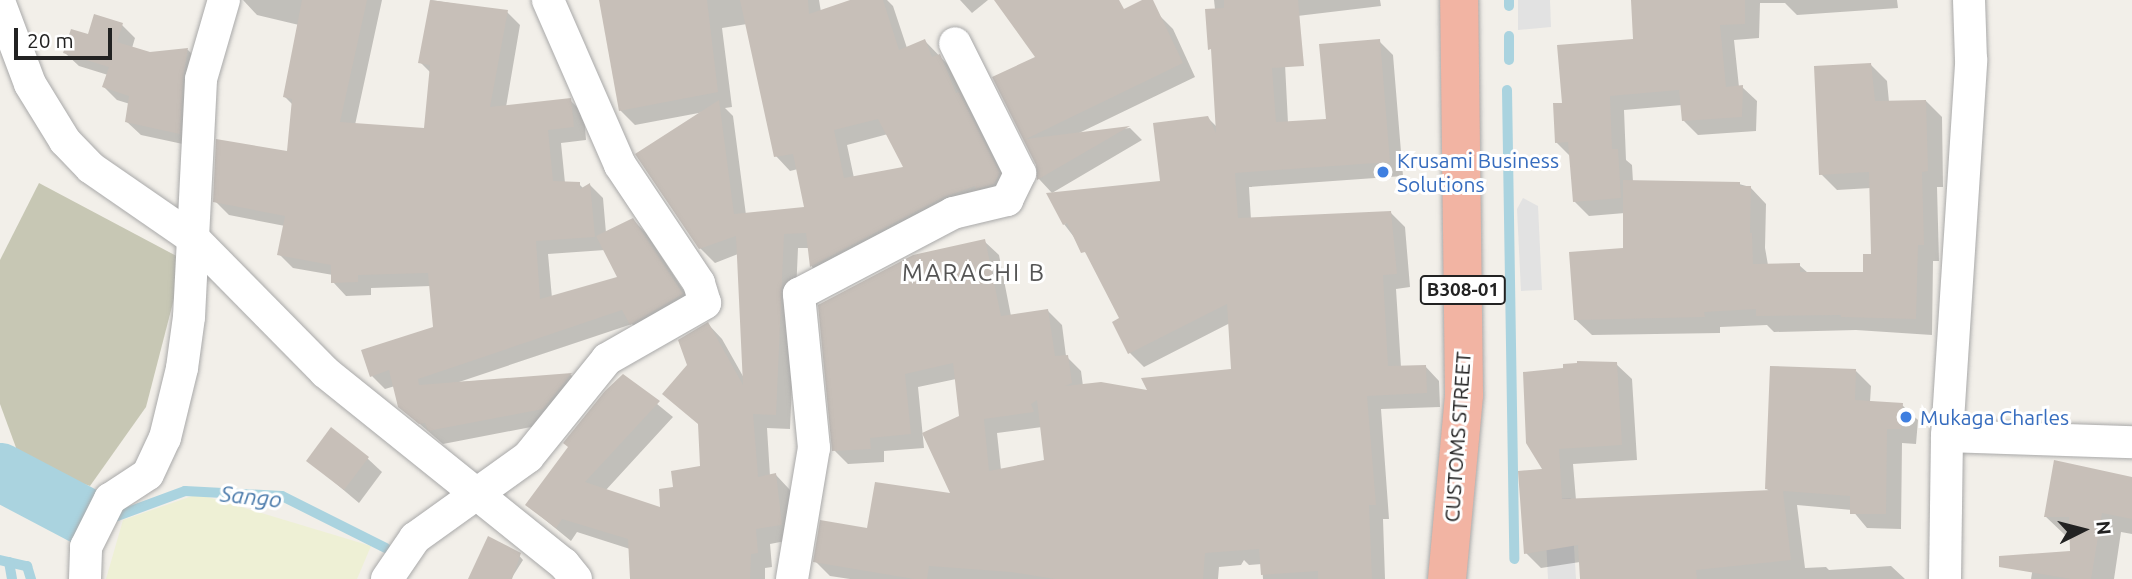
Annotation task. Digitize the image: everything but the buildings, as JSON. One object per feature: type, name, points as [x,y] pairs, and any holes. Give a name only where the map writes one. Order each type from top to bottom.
[{"type":"highway","name":"CUSTOMS STREET","points":[[1447,579],[1464,395],[1459,0]]},
{"type":"street","points":[[85,579],[86,547],[110,499],[148,474],[165,438],[182,368],[189,317],[201,79],[224,0]]},
{"type":"street","points":[[387,579],[415,538],[528,457],[607,359],[705,303],[699,283],[620,165],[548,0]]},
{"type":"street","points":[[1945,579],[1947,436],[1971,60],[1969,0]]},
{"type":"street","points":[[0,4],[30,84],[65,141],[91,168],[194,239],[325,372],[564,565],[576,579]]},
{"type":"street","points":[[792,579],[814,447],[799,294],[953,213],[1007,200],[1020,173],[955,43]]},
{"type":"street","points":[[1947,436],[2132,442]]},
{"type":"shaded area","points":[[1518,0],[1550,0],[1551,27],[1518,30]]},
{"type":"shaded area","points":[[39,183],[184,260],[146,407],[90,486],[22,464],[0,404],[0,260]]},
{"type":"shaded area","points":[[1523,198],[1538,206],[1542,290],[1521,291],[1517,209]]},
{"type":"shaded area","points":[[198,494],[371,546],[357,579],[106,579],[123,520]]},
{"type":"shaded area","points":[[1571,498],[1576,579],[1548,579],[1544,500]]},
{"type":"waterway","points":[[1509,0],[1509,6]]},
{"type":"waterway","points":[[1509,36],[1509,60]]},
{"type":"waterway","points":[[1507,90],[1514,559]]},
{"type":"waterway","name":"Sango","points":[[0,472],[82,515]]},
{"type":"waterway","name":"Sango","points":[[109,519],[185,491],[282,496],[386,548]]},
{"type":"waterway","points":[[0,560],[27,566],[31,579]]},
{"type":"waterway","points":[[9,562],[12,579]]},
{"type":"place","name":"Krusami Business Solutions","points":[[1383,172]]},
{"type":"place","name":"Mukaga Charles","points":[[1906,417]]},
{"type":"district","name":"MARACHI B","points":[[974,273]]}]
